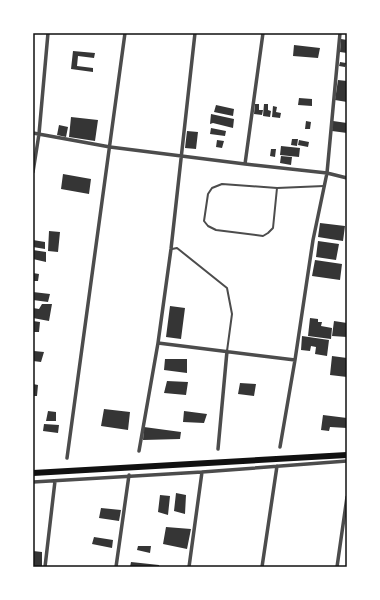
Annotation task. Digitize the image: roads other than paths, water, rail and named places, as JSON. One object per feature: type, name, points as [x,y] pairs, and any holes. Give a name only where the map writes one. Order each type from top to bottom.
[{"type":"highway","points":[[33,474],[347,455]]},
{"type":"street","points":[[33,172],[39,134],[48,33]]},
{"type":"street","points":[[67,458],[125,33]]},
{"type":"street","points":[[139,451],[158,343],[171,249],[195,33]]},
{"type":"street","points":[[245,164],[263,33]]},
{"type":"street","points":[[280,447],[296,360],[314,240],[326,173],[340,33]]},
{"type":"street","points":[[33,133],[110,147],[326,173],[347,178]]},
{"type":"street","points":[[158,343],[296,360]]},
{"type":"street","points":[[218,449],[227,351]]},
{"type":"street","points":[[33,482],[202,472],[347,461]]},
{"type":"street","points":[[262,567],[277,466]]},
{"type":"street","points":[[189,567],[202,472]]},
{"type":"street","points":[[116,567],[129,476]]},
{"type":"street","points":[[44,567],[55,480]]},
{"type":"street","points":[[338,567],[347,497]]},
{"type":"lane","points":[[277,188],[273,228],[262,236],[216,230],[208,226],[204,221],[208,194],[212,188],[222,184],[277,188],[324,186]]},
{"type":"lane","points":[[171,249],[178,248],[227,288],[232,314],[227,351]]}]
